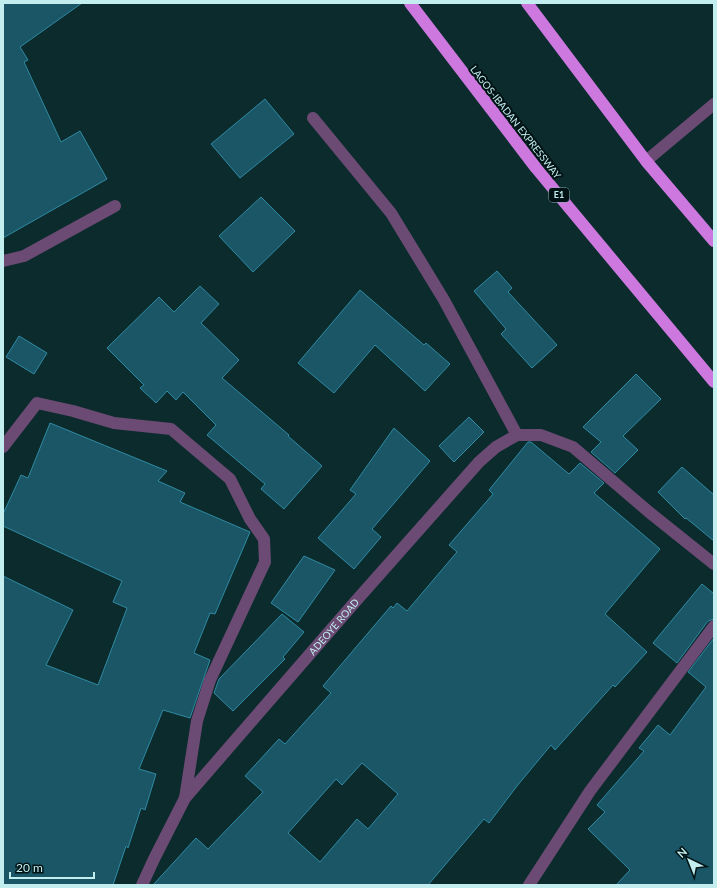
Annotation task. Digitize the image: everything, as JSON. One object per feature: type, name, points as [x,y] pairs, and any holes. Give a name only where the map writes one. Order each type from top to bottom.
[{"type":"highway","name":"LAGOS-IBADAN EXPRESSWAY","points":[[410,3],[536,168],[714,382]]},
{"type":"highway","points":[[527,3],[646,161],[714,241]]},
{"type":"street","points":[[646,161],[714,104]]},
{"type":"street","points":[[313,118],[391,212],[444,300],[517,434],[541,435],[573,447],[649,512],[714,564]]},
{"type":"street","points":[[3,261],[24,256],[115,206]]},
{"type":"street","points":[[3,447],[37,403],[73,411],[114,423],[171,429],[230,480],[250,519],[264,539],[265,562],[210,680],[197,721],[185,798]]},
{"type":"street","name":"ADEOYE ROAD","points":[[142,885],[185,798],[479,462],[496,447],[517,434]]},
{"type":"street","points":[[529,885],[590,791],[714,626]]},
{"type":"building","points":[[3,3],[82,3],[20,47],[28,60],[24,62],[61,142],[80,131],[107,179],[3,238]]},
{"type":"building","points":[[265,99],[294,134],[240,178],[211,144]]},
{"type":"building","points":[[261,197],[295,231],[253,272],[219,236]]},
{"type":"building","points":[[497,271],[512,288],[508,292],[557,345],[532,368],[501,334],[506,329],[474,291]]},
{"type":"building","points":[[200,286],[219,304],[201,323],[239,360],[222,378],[289,435],[288,436],[322,466],[284,509],[261,489],[265,484],[207,435],[216,425],[183,392],[176,400],[167,391],[156,403],[140,388],[144,385],[107,348],[159,297],[174,312]]},
{"type":"building","points":[[360,290],[424,345],[426,343],[450,364],[425,391],[375,345],[334,393],[298,363]]},
{"type":"building","points":[[19,336],[47,353],[34,374],[6,357]]},
{"type":"building","points":[[636,374],[661,399],[623,436],[638,450],[615,473],[591,452],[601,442],[583,427]]},
{"type":"building","points":[[469,417],[484,432],[454,462],[439,446]]},
{"type":"building","points":[[50,423],[167,471],[158,481],[185,493],[180,502],[250,532],[215,614],[210,613],[194,653],[210,660],[190,718],[163,710],[139,769],[156,774],[145,810],[141,808],[128,848],[126,846],[113,885],[3,885],[3,576],[73,610],[46,665],[98,685],[127,608],[113,602],[122,581],[3,526],[3,514],[21,475],[28,478]]},
{"type":"building","points":[[394,428],[430,461],[372,529],[381,537],[354,569],[318,538],[356,494],[350,490]]},
{"type":"building","points":[[528,442],[531,442],[569,474],[580,463],[604,483],[594,493],[660,549],[605,614],[647,652],[615,687],[613,685],[555,750],[551,745],[489,823],[484,819],[428,885],[153,885],[196,838],[208,849],[263,792],[245,776],[279,739],[285,744],[331,693],[323,686],[391,606],[393,608],[397,603],[407,611],[457,552],[449,545],[493,494],[489,490]],"holes":[[[362,763],[398,794],[368,829],[357,819],[320,862],[288,833],[336,779],[342,785]]]},
{"type":"building","points":[[682,467],[714,495],[714,541],[686,518],[685,519],[658,492]]},
{"type":"building","points":[[304,556],[335,570],[298,622],[271,603]]},
{"type":"building","points":[[702,584],[714,594],[714,619],[708,621],[677,663],[653,643]]},
{"type":"building","points":[[282,614],[304,632],[283,657],[285,659],[233,711],[214,693],[219,679]]},
{"type":"building","points":[[714,638],[714,885],[616,885],[630,870],[588,829],[605,812],[597,805],[644,751],[639,748],[658,725],[670,735],[706,687],[688,672]]}]
